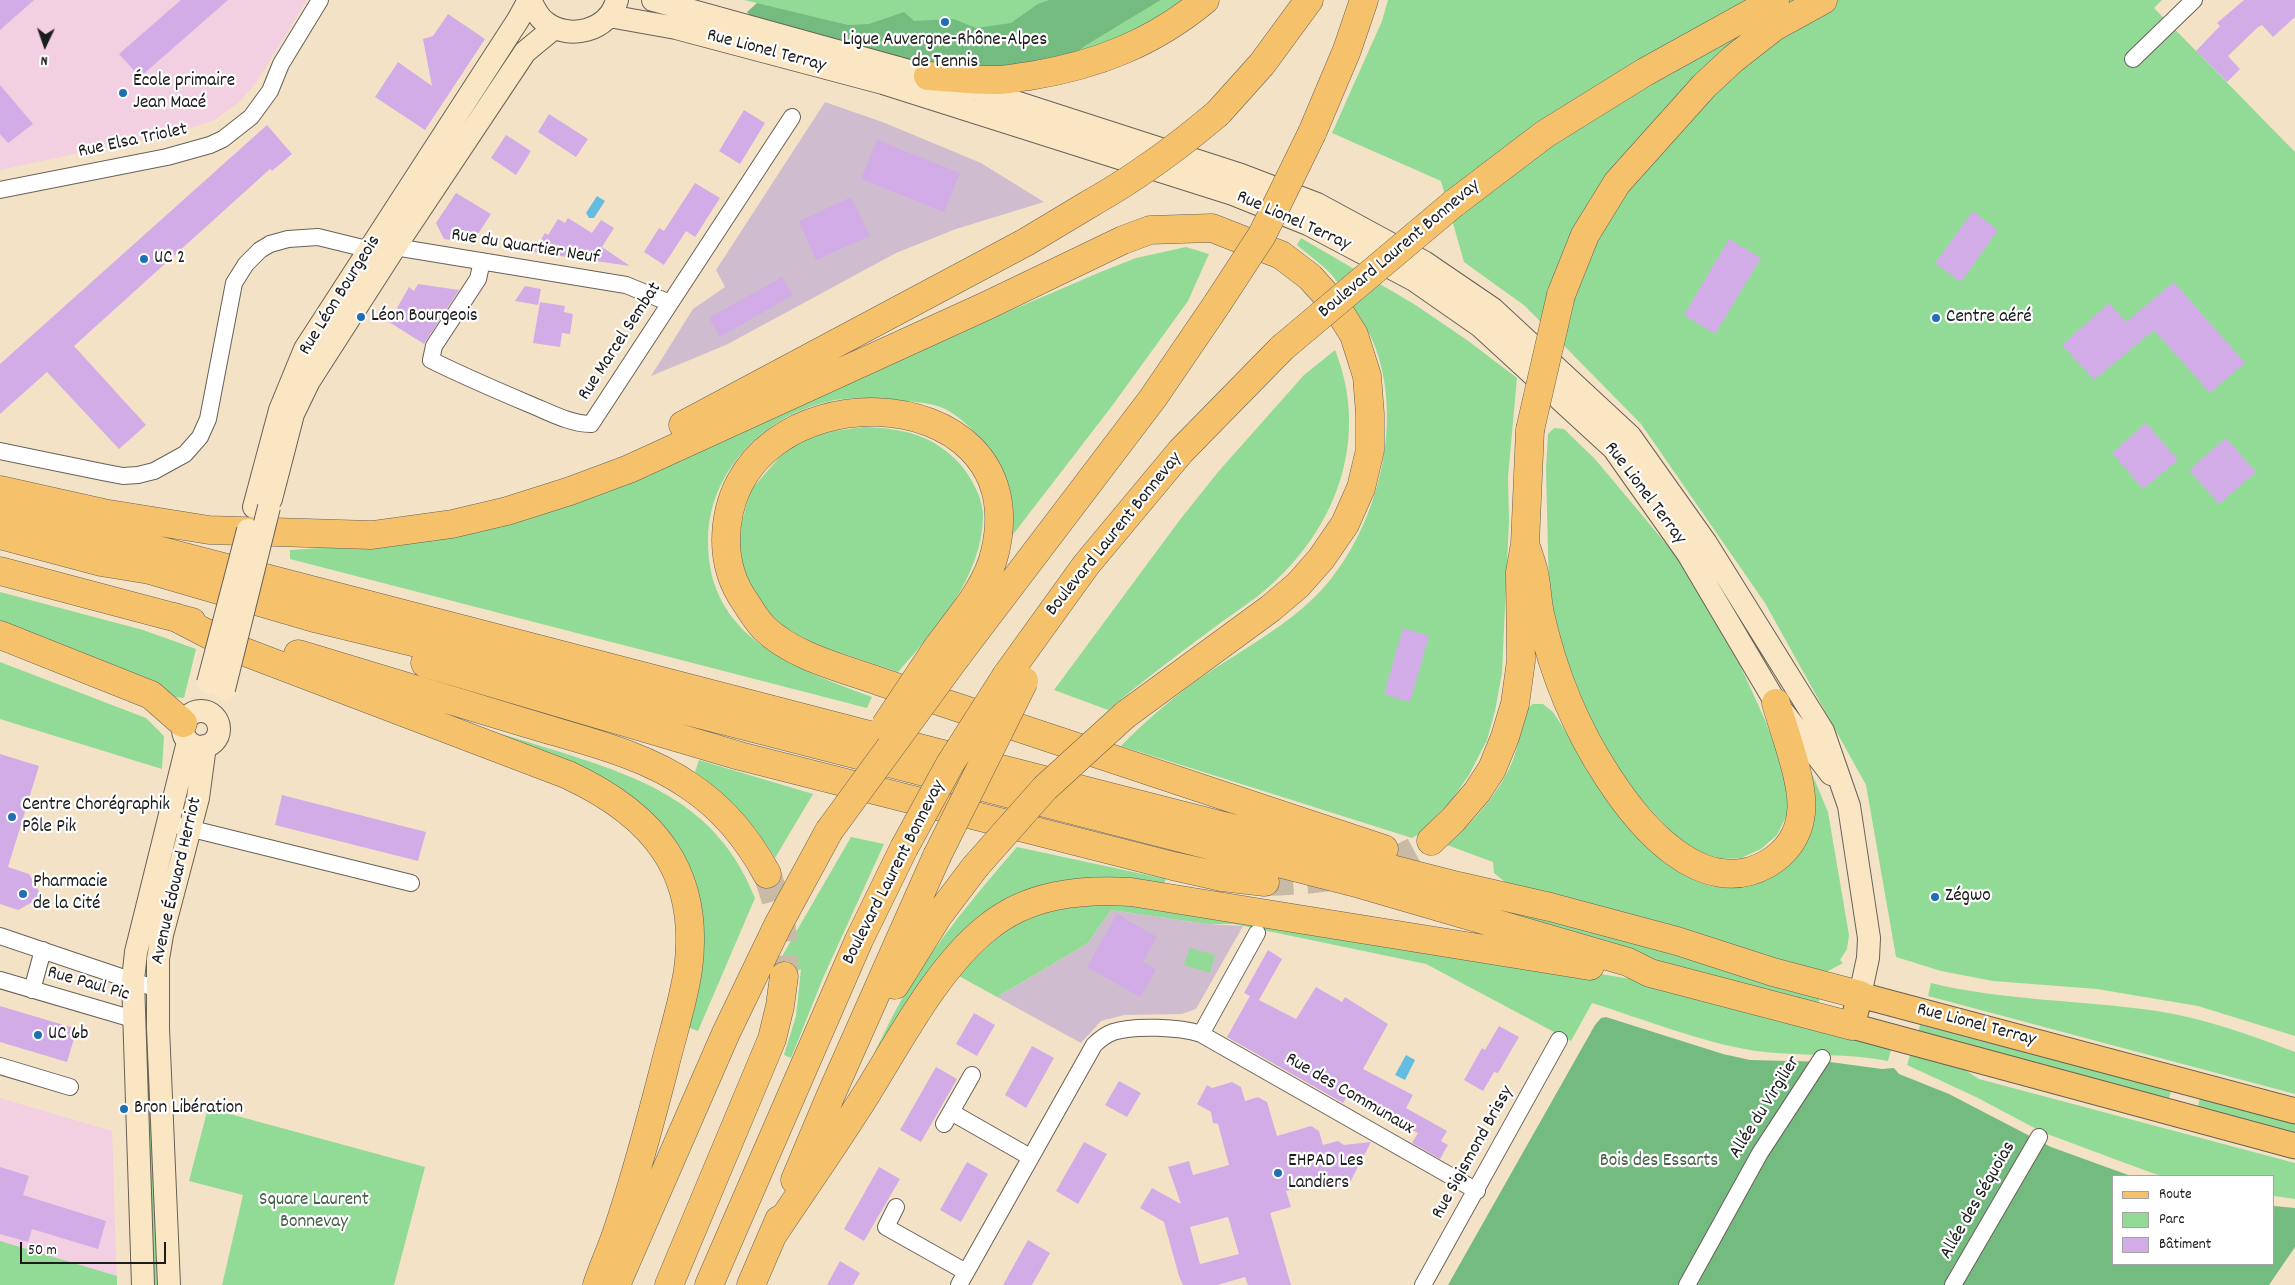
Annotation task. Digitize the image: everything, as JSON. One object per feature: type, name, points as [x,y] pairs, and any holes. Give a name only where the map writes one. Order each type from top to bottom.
[{"type":"highway","points":[[928,76],[997,81],[1054,72],[1099,59],[1146,41],[1185,17],[1205,0]]},
{"type":"highway","points":[[294,534],[452,511],[505,497],[565,477],[625,453],[702,415],[1009,252],[1134,178],[1180,145],[1218,113],[1262,64],[1309,0]]},
{"type":"highway","points":[[616,1285],[726,1033],[825,830],[947,652],[1153,398],[1262,235],[1312,133],[1347,50],[1364,0]]},
{"type":"highway","name":"Boulevard Laurent Bonnevay","points":[[709,1285],[859,940],[904,848],[950,764],[1015,678],[1086,565],[1181,451],[1282,348],[1454,204],[1545,134],[1645,72],[1775,0]]},
{"type":"highway","points":[[1431,841],[1453,820],[1477,792],[1492,768],[1505,737],[1515,704],[1521,661],[1520,572],[1525,544],[1530,430],[1561,294],[1585,235],[1617,183],[1704,86],[1733,59],[1774,27],[1823,0]]},
{"type":"highway","points":[[0,490],[102,513],[209,530],[372,535],[452,524],[507,511],[570,491],[638,465],[988,305],[1123,240],[1150,230],[1212,228],[1281,255],[1310,276],[1336,306],[1354,335],[1366,376],[1370,450],[1361,488],[1345,524],[1322,559],[1298,585],[1271,608],[1125,715],[1045,788],[975,867],[938,916],[881,1007],[772,1236]]},
{"type":"highway","points":[[947,652],[983,582],[995,554],[998,527],[996,493],[989,474],[971,448],[951,431],[932,422],[895,413],[870,412],[810,423],[791,430],[771,444],[755,459],[744,475],[729,508],[726,530],[728,565],[738,592],[764,628],[784,643],[814,658],[1234,801],[1460,874],[1550,907]]},
{"type":"highway","points":[[0,509],[931,751],[1458,886],[1550,907],[1677,941],[1773,972],[1860,996]]},
{"type":"highway","points":[[0,535],[101,562],[150,570],[318,619],[527,670],[1351,882],[1628,962],[1650,973],[1852,1026]]},
{"type":"highway","points":[[1525,544],[1534,573],[1540,612],[1556,675],[1582,732],[1608,777],[1628,804],[1652,832],[1686,861],[1706,870],[1724,873],[1756,870],[1775,860],[1788,847],[1795,836],[1800,824],[1802,794],[1776,703]]},
{"type":"highway","points":[[101,562],[148,581],[740,756],[1173,866],[1265,882]]},
{"type":"highway","points":[[0,571],[176,617],[577,738],[630,756],[663,770],[715,804],[749,843],[767,874]]},
{"type":"highway","points":[[176,617],[237,649],[589,784],[636,816],[663,846],[672,860],[683,888],[689,912],[691,936],[688,970],[658,1093],[617,1231],[597,1285]]},
{"type":"highway","points":[[0,635],[151,695],[199,728]]},
{"type":"highway","points":[[751,1285],[830,1096],[1015,678]]},
{"type":"highway","points":[[772,1236],[844,1130],[912,1020],[962,953],[987,927],[1031,902],[1073,892],[1131,892],[1628,972],[1650,973]]},
{"type":"highway","points":[[669,1285],[772,1039],[780,1006],[784,976]]},
{"type":"main road","points":[[530,0],[535,11],[543,21],[554,28],[569,32],[584,32],[598,26],[613,8]]},
{"type":"main road","name":"Rue Léon Bourgeois","points":[[199,728],[216,686],[262,507],[280,410],[305,348],[371,250],[530,0]]},
{"type":"main road","name":"Rue Lionel Terray","points":[[653,0],[978,90],[1240,175],[1316,204],[1424,262],[1493,309],[1630,436],[1706,543],[1823,731],[1843,788],[1853,827],[1869,938],[1868,958],[1860,996],[2295,1112]]},
{"type":"main road","name":"Rue Lionel Terray","points":[[613,8],[676,28],[883,83],[1233,194],[1308,224],[1414,280],[1480,326],[1614,449],[1688,554],[1776,703],[1843,788]]},
{"type":"main road","name":"Rue Léon Bourgeois","points":[[262,507],[293,414],[309,381],[395,247],[525,52],[554,28]]},
{"type":"main road","name":"Avenue Édouard Herriot","points":[[143,1285],[133,980],[136,952],[168,823],[199,728]]},
{"type":"main road","name":"Avenue Édouard Herriot","points":[[169,1285],[157,989],[162,935],[198,798],[199,728]]},
{"type":"main road","points":[[1852,1026],[1860,996]]},
{"type":"main road","name":"Rue Lionel Terray","points":[[1852,1026],[2295,1146]]},
{"type":"street","name":"Rue Elsa Triolet","points":[[0,190],[174,156],[210,145],[222,138],[251,117],[270,91],[281,64],[320,0]]},
{"type":"street","points":[[2133,59],[2194,0]]},
{"type":"street","name":"Rue Marcel Sembat","points":[[482,261],[478,279],[434,346],[431,360],[473,381],[578,424],[591,424],[792,116]]},
{"type":"street","points":[[0,451],[122,476],[154,471],[166,466],[185,454],[200,437],[208,418],[234,283],[246,264],[260,250],[270,244],[288,239],[318,237],[371,250]]},
{"type":"street","name":"Rue du Quartier Neuf","points":[[371,250],[395,247],[626,285],[670,303]]},
{"type":"street","points":[[168,823],[411,883]]},
{"type":"street","points":[[1201,1034],[1257,932]]},
{"type":"street","name":"Rue Paul Pic","points":[[0,936],[157,989]]},
{"type":"street","name":"Rue Paul Pic","points":[[32,990],[44,950]]},
{"type":"street","name":"Rue Paul Pic","points":[[0,980],[133,1019]]},
{"type":"street","name":"Rue des Communaux","points":[[962,1279],[1094,1045],[1111,1033],[1129,1029],[1185,1028],[1201,1034],[1476,1191]]},
{"type":"street","name":"Rue Sigismond Brissy","points":[[1423,1285],[1558,1040]]},
{"type":"street","name":"Allée du Virgilier","points":[[1687,1285],[1760,1153],[1822,1058]]},
{"type":"street","points":[[0,1066],[70,1087]]},
{"type":"street","points":[[972,1075],[947,1118],[1030,1157]]},
{"type":"street","name":"Allée des Séquoias","points":[[1953,1285],[2039,1137]]},
{"type":"street","points":[[896,1207],[886,1227],[962,1279]]},
{"type":"shaded area","name":"École primaire Jean Macé","points":[[0,0],[307,0],[256,83],[237,104],[214,120],[182,131],[0,170]]},
{"type":"shaded area","points":[[825,102],[885,123],[981,163],[1044,202],[956,229],[896,253],[726,345],[651,376],[693,309],[725,287],[716,270]]},
{"type":"shaded area","points":[[1111,910],[1208,924],[1243,926],[1196,1009],[1182,1014],[1124,1015],[1101,1021],[1081,1043],[997,997],[1088,943]]},
{"type":"shaded area","points":[[0,1098],[112,1131],[117,1285],[0,1285]]},
{"type":"green space","name":"Ligue Auvergne-Rhône-Alpes de Tennis","points":[[744,0],[1094,0],[997,39],[870,30]]},
{"type":"green space","points":[[1049,0],[1161,0],[1085,46],[1060,65],[938,71],[755,22],[747,12],[757,3],[849,25],[869,24],[904,12],[914,21],[954,19],[976,28],[1011,23],[1038,4]]},
{"type":"green space","points":[[1161,0],[1185,0],[1142,29],[1060,65],[1085,46]]},
{"type":"green space","points":[[1388,0],[2162,0],[2154,8],[2295,152],[2295,1036],[2198,1006],[2097,989],[1993,981],[1941,971],[1896,957],[1866,785],[1765,603],[1641,424],[1525,306],[1464,262],[1441,181],[1332,133],[1382,21]]},
{"type":"green space","points":[[1301,238],[1414,304],[1467,340],[1517,378],[1508,477],[1509,521],[1502,673],[1495,711],[1487,740],[1469,775],[1453,798],[1421,833],[1412,838],[1121,746],[1185,689],[1266,636],[1301,610],[1330,580],[1348,555],[1363,526],[1375,495],[1383,462],[1387,429],[1386,396],[1381,365],[1370,335],[1341,288],[1329,272],[1297,245]]},
{"type":"green space","points":[[1186,247],[1209,254],[1188,301],[1112,406],[1008,541],[1010,499],[1007,485],[997,463],[982,441],[963,421],[943,408],[932,404],[886,399],[852,398],[835,400],[803,409],[781,420],[761,434],[729,470],[718,492],[711,515],[708,540],[712,574],[722,602],[739,626],[761,645],[786,661],[872,697],[867,708],[290,559],[290,550],[417,538],[855,377],[1136,258]]},
{"type":"green space","points":[[1335,350],[1345,382],[1349,414],[1348,445],[1342,476],[1331,505],[1315,533],[1296,559],[1260,594],[1108,710],[1054,690],[1179,521],[1218,472],[1304,375]]},
{"type":"green space","points":[[864,427],[891,429],[916,435],[939,446],[950,454],[960,464],[976,488],[983,515],[981,537],[975,559],[966,580],[942,620],[898,672],[814,644],[785,627],[765,610],[750,591],[742,565],[738,538],[750,491],[783,453],[803,440],[834,431]]},
{"type":"green space","points":[[1554,428],[1564,429],[1595,459],[1678,558],[1740,665],[1765,720],[1785,773],[1791,797],[1787,815],[1777,835],[1761,849],[1741,858],[1722,859],[1700,852],[1677,838],[1640,798],[1600,742],[1557,637],[1549,594],[1546,469],[1548,434]]},
{"type":"green space","points":[[0,592],[143,630],[196,649],[184,698],[173,697],[0,624]]},
{"type":"green space","points":[[0,662],[146,718],[164,736],[162,769],[0,719]]},
{"type":"green space","points":[[1533,704],[1543,704],[1553,712],[1605,797],[1644,844],[1679,872],[1698,882],[1717,887],[1735,887],[1748,884],[1784,866],[1810,769],[1828,812],[1849,935],[1847,949],[1840,960],[1843,963],[1828,971],[1809,971],[1505,882],[1494,873],[1493,862],[1447,845],[1466,827],[1495,793],[1514,757],[1526,709]]},
{"type":"green space","points":[[419,710],[557,751],[649,785],[676,800],[700,818],[721,840],[740,866],[755,898],[698,1031],[687,1027],[668,838]]},
{"type":"green space","points":[[699,760],[813,794],[775,858],[749,821],[719,791],[695,772]]},
{"type":"green space","points":[[851,837],[884,844],[823,978],[791,1058],[784,1055],[796,1016],[801,969],[772,980],[770,977]]},
{"type":"green space","points":[[1017,847],[1166,879],[1163,886],[1026,895],[866,1070],[895,1011],[918,973],[959,917]]},
{"type":"green space","points":[[1404,878],[1626,937],[1820,997],[1817,1008],[1643,961]]},
{"type":"green space","points":[[1114,900],[1273,922],[1644,981],[1892,1047],[1888,1061],[1855,1056],[1756,1051],[1694,1037],[1592,1003],[1571,1041],[1426,964],[1234,924],[1208,924],[1111,910],[1088,943],[997,997],[959,976],[1001,935],[1026,919],[1053,909]]},
{"type":"green space","points":[[1190,948],[1215,955],[1210,973],[1184,965]]},
{"type":"green space","points":[[1931,983],[2015,997],[2157,1011],[2227,1028],[2295,1052],[2295,1094],[1928,996]]},
{"type":"green space","name":"Bois des Essarts","points":[[1606,1017],[1723,1054],[1750,1060],[1830,1062],[1882,1069],[1894,1068],[1899,1074],[1949,1094],[2051,1147],[2128,1175],[2112,1175],[2112,1265],[2275,1265],[2275,1206],[2295,1208],[2295,1247],[2269,1285],[1448,1285],[1595,1025],[1601,1018]]},
{"type":"green space","points":[[1920,1025],[2171,1091],[2168,1102],[1917,1036]]},
{"type":"green space","points":[[144,1048],[150,1050],[157,1285],[149,1285]]},
{"type":"green space","points":[[1911,1052],[1954,1063],[1979,1079],[2295,1163],[2295,1199],[2275,1196],[2275,1175],[2159,1175],[2152,1173],[2042,1132],[1976,1097],[1907,1065]]},
{"type":"green space","points":[[2200,1098],[2295,1124],[2295,1136],[2197,1110]]},
{"type":"green space","name":"Square Laurent Bonnevay","points":[[208,1108],[425,1167],[394,1285],[222,1285],[243,1195],[189,1181]]},
{"type":"green space","points":[[0,1241],[117,1276],[117,1285],[0,1285]]},
{"type":"water","points":[[597,196],[605,201],[594,218],[589,218],[586,213]]},
{"type":"water","points":[[1406,1055],[1415,1060],[1405,1080],[1395,1075]]},
{"type":"building","points":[[0,0],[34,0],[0,30]]},
{"type":"building","points":[[181,0],[228,0],[140,77],[119,54]]},
{"type":"building","points":[[2244,0],[2295,0],[2295,17],[2273,37],[2262,25],[2258,27],[2228,56],[2240,69],[2227,82],[2196,51],[2220,26],[2217,23]]},
{"type":"building","points":[[448,14],[485,39],[425,130],[375,97],[398,62],[432,86],[423,39],[433,36]]},
{"type":"building","points":[[0,85],[33,124],[8,143],[0,134]]},
{"type":"building","points":[[744,110],[765,123],[740,164],[719,151]]},
{"type":"building","points":[[549,114],[588,139],[576,157],[538,132]]},
{"type":"building","name":"UC 2","points":[[267,125],[292,154],[272,171],[270,169],[74,346],[146,425],[119,449],[47,372],[0,414],[0,364]]},
{"type":"building","points":[[506,135],[531,151],[516,175],[491,158]]},
{"type":"building","points":[[877,140],[960,173],[944,212],[861,179]]},
{"type":"building","points":[[695,183],[720,198],[695,237],[686,231],[664,265],[644,252],[659,228],[664,231]]},
{"type":"building","points":[[456,193],[491,214],[472,243],[444,239],[436,223]]},
{"type":"building","points":[[851,197],[870,236],[816,260],[799,221]]},
{"type":"building","points":[[1973,211],[1998,230],[1961,282],[1935,263]]},
{"type":"building","points":[[568,218],[592,233],[601,220],[614,228],[602,247],[630,266],[533,252],[545,233],[548,235],[558,219],[565,223]]},
{"type":"building","points":[[1729,239],[1761,258],[1715,334],[1684,315]]},
{"type":"building","points":[[782,277],[793,295],[720,337],[709,318]]},
{"type":"building","points":[[2174,282],[2245,363],[2210,393],[2154,330],[2094,380],[2062,345],[2109,303],[2126,322]]},
{"type":"building","points":[[418,284],[459,290],[424,344],[389,322],[409,287],[414,291]]},
{"type":"building","points":[[525,286],[541,289],[538,305],[515,301]]},
{"type":"building","points":[[540,302],[565,306],[564,312],[573,314],[570,334],[562,333],[560,347],[533,343]]},
{"type":"building","points":[[2146,423],[2178,460],[2143,489],[2112,453]]},
{"type":"building","points":[[2226,438],[2256,472],[2219,504],[2189,470]]},
{"type":"building","points":[[1403,628],[1429,636],[1410,702],[1384,694]]},
{"type":"building","name":"Centre Chorégraphik Pôle Pik","points":[[0,754],[39,766],[8,867],[29,874],[42,897],[18,910],[0,904]]},
{"type":"building","points":[[282,795],[426,832],[418,861],[275,825]]},
{"type":"building","points":[[1117,914],[1157,937],[1143,962],[1156,970],[1140,997],[1087,967]]},
{"type":"building","points":[[1268,950],[1282,959],[1259,1000],[1296,1019],[1316,987],[1342,1002],[1345,997],[1388,1024],[1363,1069],[1413,1095],[1406,1108],[1447,1131],[1441,1141],[1448,1145],[1440,1159],[1412,1143],[1418,1133],[1347,1096],[1343,1103],[1227,1037],[1250,996],[1244,993]]},
{"type":"building","name":"UC 6b","points":[[0,1006],[77,1029],[67,1062],[0,1042]]},
{"type":"building","points":[[974,1013],[995,1025],[977,1056],[956,1044]]},
{"type":"building","points":[[1499,1026],[1519,1037],[1498,1073],[1494,1072],[1483,1091],[1464,1080],[1482,1048],[1485,1050]]},
{"type":"building","points":[[1032,1046],[1054,1058],[1026,1108],[1005,1095]]},
{"type":"building","points":[[936,1067],[957,1079],[921,1142],[900,1130]]},
{"type":"building","points":[[1119,1081],[1141,1093],[1127,1117],[1105,1105]]},
{"type":"building","name":"EHPAD Les Landiers","points":[[1232,1082],[1241,1087],[1245,1101],[1258,1097],[1267,1102],[1277,1136],[1311,1126],[1319,1131],[1323,1145],[1338,1141],[1344,1145],[1371,1142],[1347,1188],[1331,1180],[1286,1191],[1291,1207],[1270,1213],[1291,1285],[1248,1285],[1245,1277],[1217,1285],[1183,1285],[1164,1222],[1140,1208],[1152,1188],[1181,1204],[1168,1167],[1189,1161],[1193,1175],[1229,1165],[1218,1124],[1213,1123],[1211,1112],[1197,1104],[1207,1085],[1212,1088]],"holes":[[[1228,1217],[1239,1254],[1200,1264],[1190,1227]]]},
{"type":"building","points":[[1084,1142],[1107,1154],[1078,1204],[1056,1191]]},
{"type":"building","points":[[967,1162],[988,1174],[961,1222],[940,1210]]},
{"type":"building","points":[[0,1167],[29,1176],[23,1195],[106,1221],[98,1249],[32,1229],[28,1242],[0,1234]]},
{"type":"building","points":[[879,1167],[900,1179],[864,1241],[844,1229]]},
{"type":"building","points":[[1028,1240],[1050,1253],[1032,1285],[1003,1285]]},
{"type":"building","points":[[840,1261],[860,1273],[853,1285],[827,1285]]},
{"type":"tunnel","points":[[1265,882],[1309,880],[1351,874],[1392,861],[1431,841]]},
{"type":"tunnel","points":[[767,874],[781,924],[784,949],[784,976]]},
{"type":"place","name":"Ligue Auvergne-Rhône-Alpes de Tennis","points":[[945,22]]},
{"type":"place","name":"École primaire Jean Macé","points":[[123,93]]},
{"type":"place","name":"UC 2","points":[[144,259]]},
{"type":"place","name":"Léon Bourgeois","points":[[361,317]]},
{"type":"place","name":"Centre aéré","points":[[1936,318]]},
{"type":"place","name":"Centre Chorégraphik Pôle Pik","points":[[12,817]]},
{"type":"place","name":"Pharmacie de la Cité","points":[[23,894]]},
{"type":"place","name":"Zégwo","points":[[1935,897]]},
{"type":"place","name":"UC 6b","points":[[38,1035]]},
{"type":"place","name":"Bron Libération","points":[[124,1109]]},
{"type":"place","name":"EHPAD Les Landiers","points":[[1278,1173]]}]
